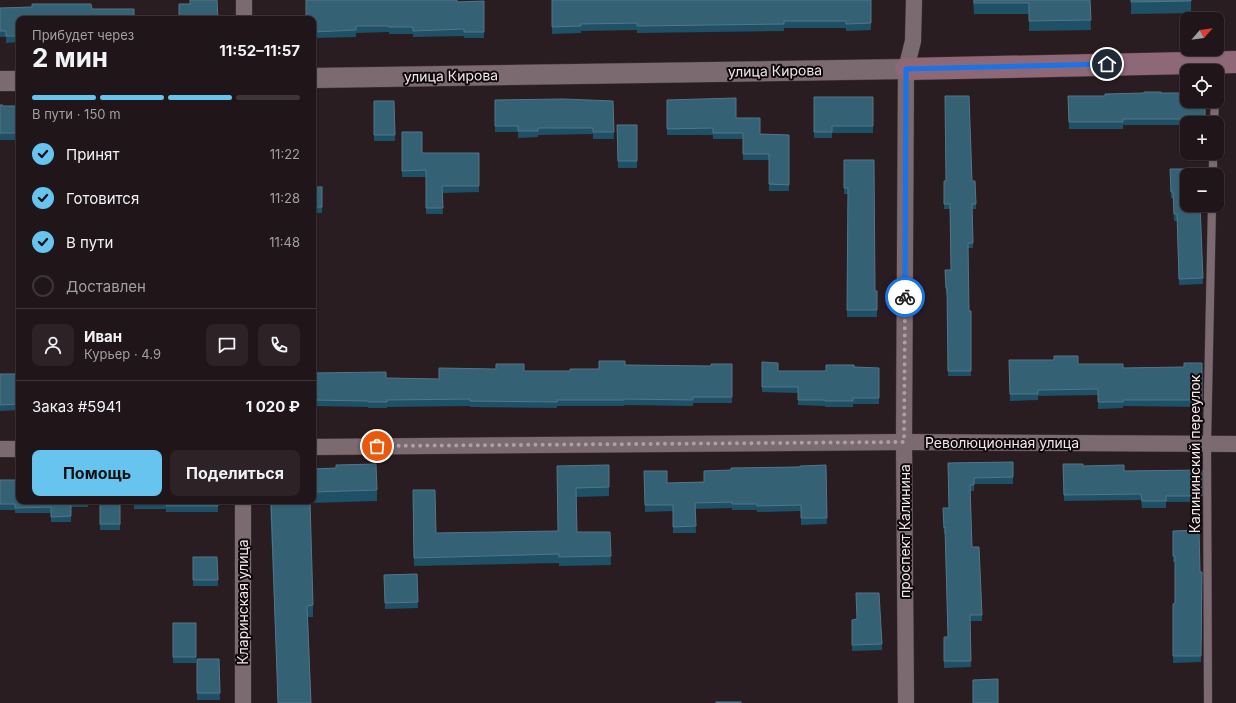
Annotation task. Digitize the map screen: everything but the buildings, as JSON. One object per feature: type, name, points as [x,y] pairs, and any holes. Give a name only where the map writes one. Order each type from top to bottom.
[{"type":"main road","name":"улица Кирова","points":[[906,69],[1180,66]]},
{"type":"street","points":[[244,0],[244,16]]},
{"type":"street","name":"проспект Калинина","points":[[906,703],[904,442],[906,69],[913,41],[914,0]]},
{"type":"street","name":"улица Кирова","points":[[316,78],[906,69]]},
{"type":"street","points":[[0,81],[16,80]]},
{"type":"street","name":"Революционная улица","points":[[316,447],[904,442],[1236,444]]},
{"type":"street","points":[[0,449],[16,449]]},
{"type":"street","name":"Кларинская улица","points":[[243,504],[243,703]]},
{"type":"lane","name":"Калининский переулок","points":[[1208,703],[1207,444],[1212,212]]},
{"type":"way so far","points":[[377,446],[904,442],[905,297]]},
{"type":"route","points":[[905,297],[906,69],[1107,64]]}]
